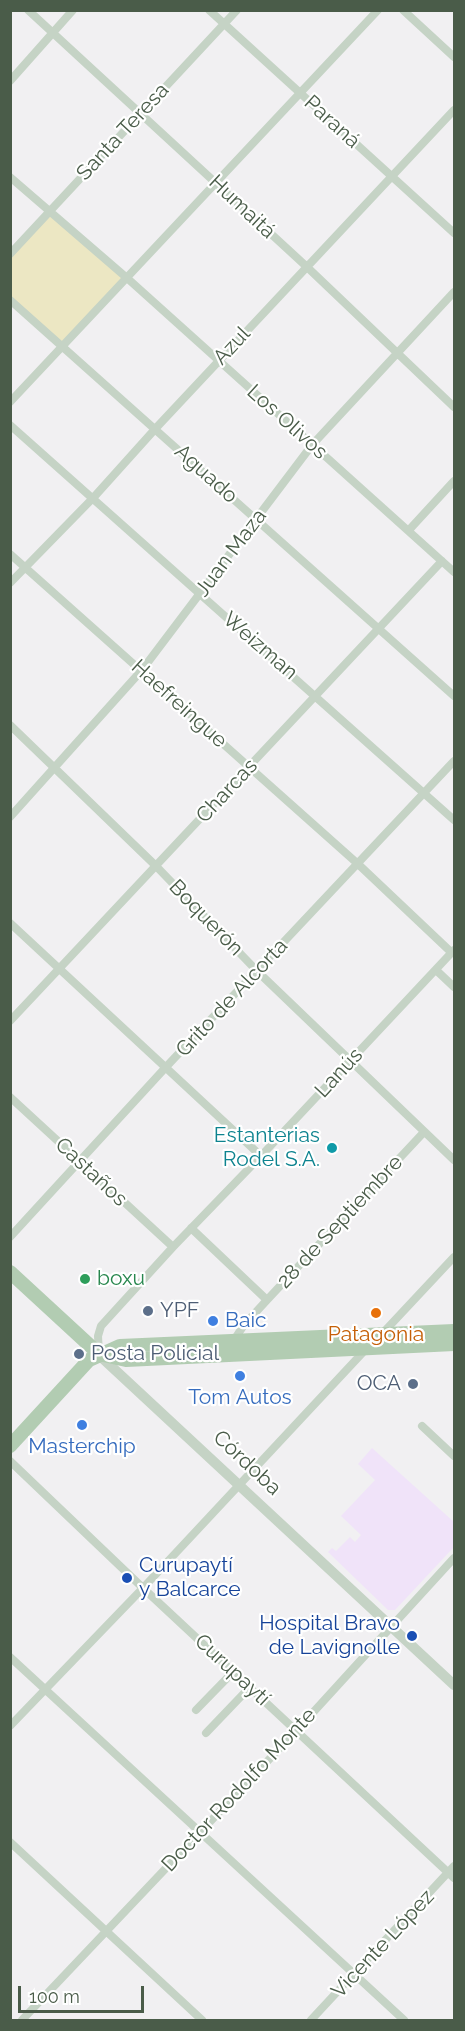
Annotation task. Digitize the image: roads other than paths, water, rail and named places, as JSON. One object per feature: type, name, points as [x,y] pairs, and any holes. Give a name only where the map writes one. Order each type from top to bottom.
[{"type":"main road","name":"Córdoba","points":[[10,1272],[99,1354]]},
{"type":"main road","points":[[10,1446],[89,1360],[120,1346],[454,1330]]},
{"type":"main road","points":[[99,1354],[126,1360],[454,1344]]},
{"type":"street","name":"Humaitá","points":[[27,10],[307,267],[454,407]]},
{"type":"street","points":[[10,81],[73,10]]},
{"type":"street","name":"Paraná","points":[[209,10],[454,233]]},
{"type":"street","name":"Santa Teresa","points":[[10,254],[237,10]]},
{"type":"street","points":[[10,402],[378,10]]},
{"type":"street","points":[[403,10],[454,57]]},
{"type":"street","name":"Azul","points":[[10,583],[94,497],[454,110]]},
{"type":"street","name":"Los Olivos","points":[[10,177],[127,278],[454,572]]},
{"type":"street","name":"Juan Maza","points":[[10,817],[142,670],[312,445],[454,292]]},
{"type":"street","name":"Aguado","points":[[10,300],[454,696]]},
{"type":"street","name":"Weizman","points":[[10,425],[94,497],[454,820]]},
{"type":"street","points":[[409,531],[454,482]]},
{"type":"street","name":"Haefreingue","points":[[10,554],[453,951]]},
{"type":"street","name":"Charcas","points":[[10,1021],[442,561]]},
{"type":"street","name":"Boquerón","points":[[10,725],[156,866],[257,970],[454,1160]]},
{"type":"street","name":"Grito de Alcorta","points":[[10,1237],[166,1067],[454,761]]},
{"type":"street","points":[[10,923],[261,1156]]},
{"type":"street","name":"Lanús","points":[[99,1354],[98,1336],[101,1326],[453,951]]},
{"type":"street","points":[[436,970],[454,987]]},
{"type":"street","name":"Castaños","points":[[10,1096],[173,1247]]},
{"type":"street","name":"28 de Septiembre","points":[[234,1340],[244,1325],[424,1132]]},
{"type":"street","points":[[191,1228],[267,1300]]},
{"type":"street","points":[[10,1726],[454,1257]]},
{"type":"street","name":"Córdoba","points":[[99,1354],[454,1685]]},
{"type":"street","points":[[422,1426],[454,1456]]},
{"type":"street","name":"Curupaytí","points":[[10,1461],[143,1588],[453,1872]]},
{"type":"street","name":"Doctor Rodolfo Monte","points":[[22,2020],[297,1730],[454,1558]]},
{"type":"street","points":[[10,1657],[404,2020]]},
{"type":"street","points":[[196,1710],[234,1671]]},
{"type":"street","points":[[206,1733],[250,1687]]},
{"type":"street","points":[[10,1842],[202,2020]]},
{"type":"street","name":"Vicente López","points":[[311,2020],[453,1872]]},
{"type":"place","name":"Estanterias Rodel S.A.","points":[[332,1148]]},
{"type":"place","name":"boxu","points":[[85,1279]]},
{"type":"place","name":"YPF","points":[[148,1311]]},
{"type":"place","name":"Patagonia","points":[[376,1313]]},
{"type":"place","name":"Baic","points":[[213,1321]]},
{"type":"place","name":"Posta Policial","points":[[79,1354]]},
{"type":"place","name":"Tom Autos","points":[[240,1376]]},
{"type":"place","name":"OCA","points":[[413,1384]]},
{"type":"place","name":"Masterchip","points":[[82,1425]]},
{"type":"place","name":"Curupaytí y Balcarce","points":[[127,1578]]},
{"type":"place","name":"Hospital Bravo de Lavignolle","points":[[412,1636]]}]
